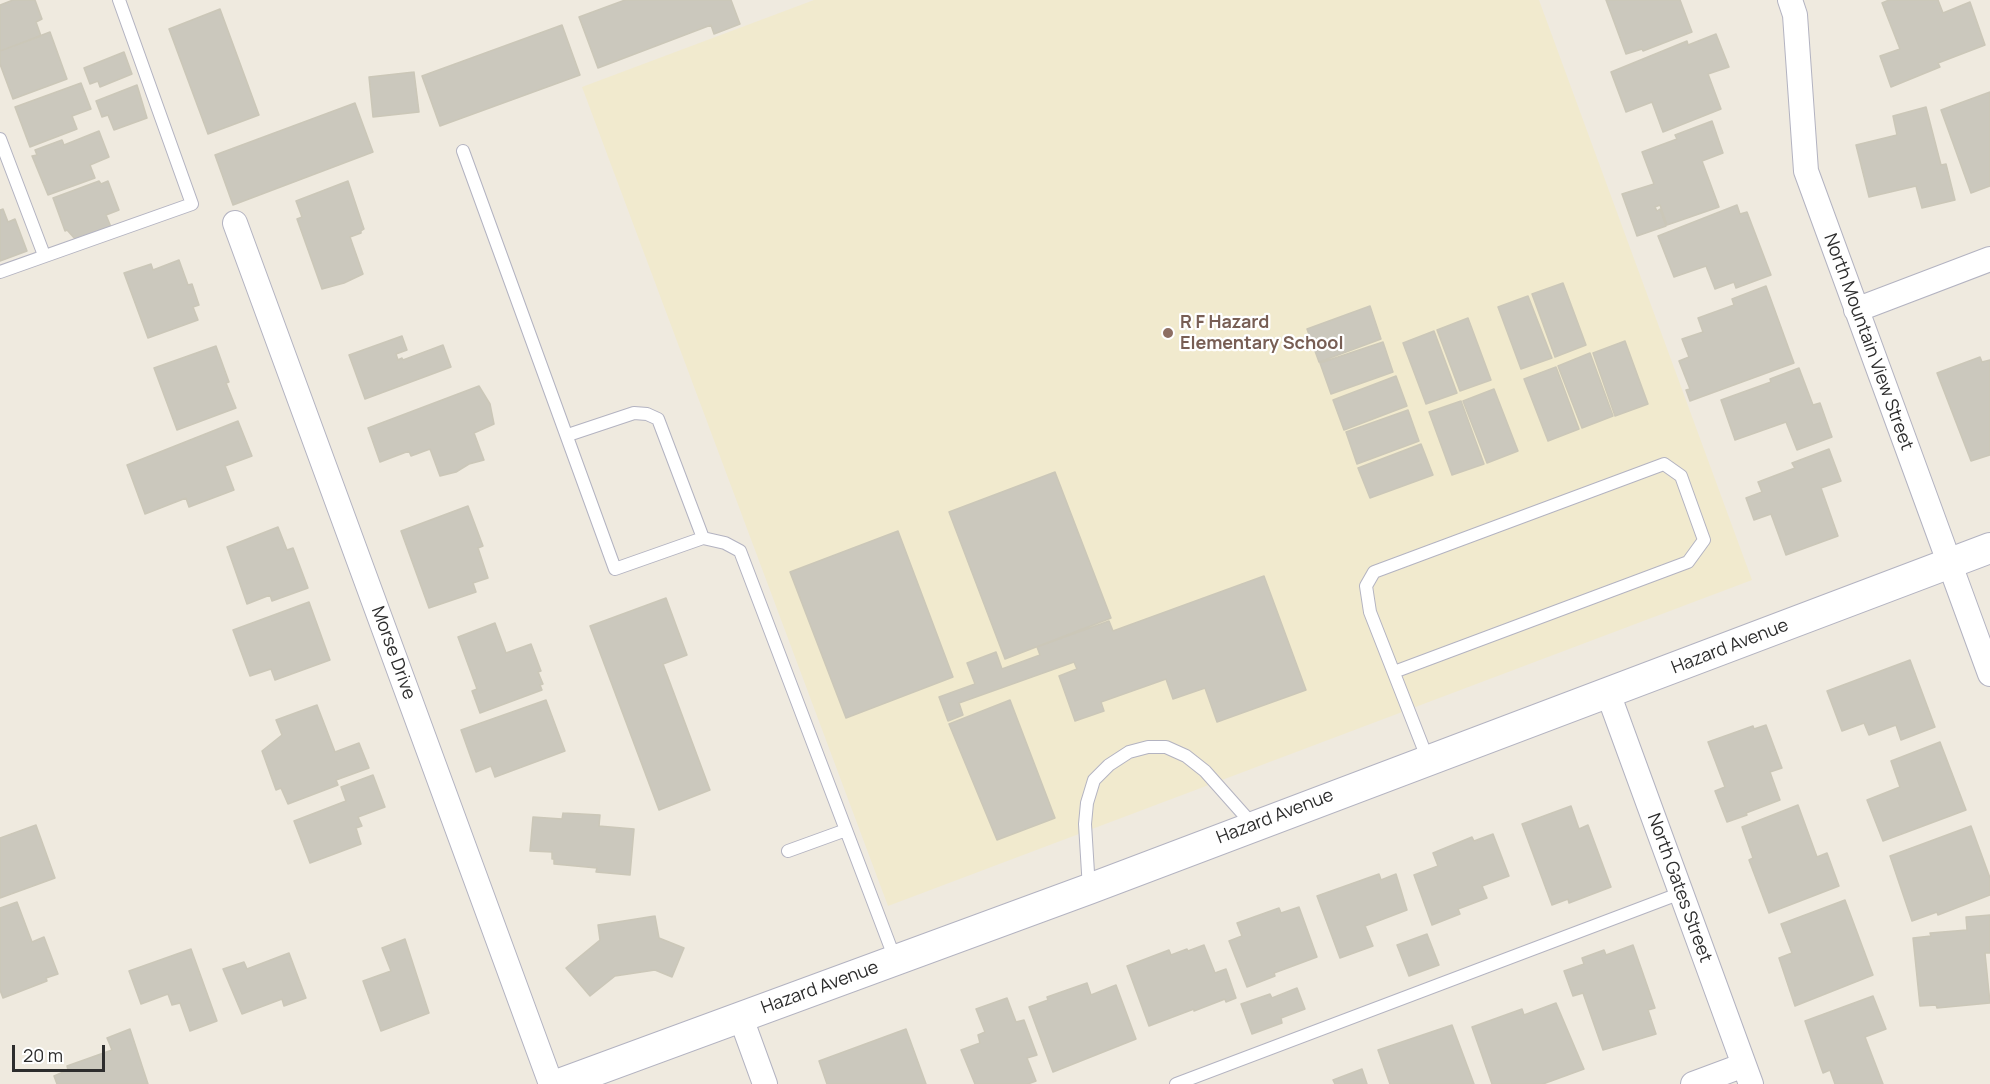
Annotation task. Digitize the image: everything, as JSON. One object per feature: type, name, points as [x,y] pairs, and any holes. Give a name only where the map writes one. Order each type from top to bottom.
[{"type":"street","name":"North Mountain View Street","points":[[1790,0],[1795,15],[1806,171],[1990,674]]},
{"type":"street","name":"Morse Drive","points":[[235,223],[551,1084]]},
{"type":"street","points":[[1856,310],[1990,260]]},
{"type":"street","name":"Hazard Avenue","points":[[559,1084],[1089,888],[1990,548]]},
{"type":"street","name":"North Gates Street","points":[[1608,693],[1747,1075]]},
{"type":"street","points":[[741,1018],[765,1084]]},
{"type":"street","points":[[1693,1084],[1747,1075]]},
{"type":"lane","points":[[0,272],[192,204],[119,0]]},
{"type":"lane","points":[[0,139],[44,255]]},
{"type":"lane","points":[[463,151],[615,569],[703,538],[725,543],[740,551],[896,960]]},
{"type":"lane","points":[[568,435],[634,413],[648,414],[658,419],[703,538]]},
{"type":"lane","points":[[1394,672],[1688,562],[1704,540],[1681,476],[1664,464],[1374,572],[1366,586],[1370,612],[1428,760]]},
{"type":"lane","points":[[1089,888],[1084,824],[1094,780],[1108,765],[1129,752],[1148,747],[1166,747],[1186,756],[1205,771],[1253,825]]},
{"type":"lane","points":[[788,851],[846,830]]},
{"type":"lane","points":[[1176,1084],[1681,892]]},
{"type":"shaded area","name":"R F Hazard Elementary School","points":[[814,0],[1539,0],[1752,580],[888,906],[582,87]]},
{"type":"building","points":[[13,0],[35,0],[42,19],[36,22],[41,36],[0,51],[0,5]]},
{"type":"building","points":[[625,0],[731,0],[740,24],[714,34],[711,25],[598,68],[579,17]]},
{"type":"building","points":[[1606,0],[1680,0],[1692,32],[1643,51],[1642,49],[1626,54]]},
{"type":"building","points":[[1889,0],[1938,0],[1943,13],[1970,2],[1985,45],[1938,63],[1940,67],[1891,87],[1880,56],[1900,49],[1882,3]]},
{"type":"building","points":[[220,9],[259,115],[208,134],[169,29]]},
{"type":"building","points":[[562,25],[580,75],[440,126],[422,76]]},
{"type":"building","points":[[50,32],[67,79],[13,99],[0,64],[0,51]]},
{"type":"building","points":[[1716,34],[1729,67],[1708,74],[1721,109],[1663,132],[1652,102],[1626,112],[1611,72],[1687,41],[1688,45]]},
{"type":"building","points":[[124,52],[132,74],[100,87],[98,81],[90,84],[84,68]]},
{"type":"building","points":[[414,72],[419,112],[373,117],[369,77]]},
{"type":"building","points":[[81,83],[91,109],[72,116],[77,129],[30,147],[15,107]]},
{"type":"building","points":[[137,85],[147,118],[114,130],[108,115],[102,117],[96,101]]},
{"type":"building","points":[[1990,92],[1990,186],[1971,193],[1941,110]]},
{"type":"building","points":[[355,103],[373,152],[233,205],[215,155]]},
{"type":"building","points":[[1926,107],[1941,165],[1946,164],[1955,200],[1922,208],[1916,186],[1869,197],[1856,145],[1897,135],[1893,116]]},
{"type":"building","points":[[1712,121],[1723,153],[1702,161],[1719,207],[1667,225],[1660,205],[1655,207],[1657,211],[1660,209],[1666,226],[1637,236],[1622,194],[1654,184],[1642,152],[1677,139],[1675,135]]},
{"type":"building","points":[[99,131],[109,157],[90,165],[95,178],[48,195],[32,156],[37,155],[35,150],[62,140],[64,145]]},
{"type":"building","points":[[99,181],[101,184],[108,181],[119,210],[106,215],[111,227],[76,240],[67,230],[65,231],[53,198]]},
{"type":"building","points":[[348,181],[364,229],[361,233],[350,237],[363,274],[344,283],[322,289],[297,219],[302,217],[296,201]]},
{"type":"building","points":[[1737,205],[1740,214],[1747,212],[1771,275],[1736,288],[1734,282],[1715,289],[1706,266],[1674,277],[1658,236]]},
{"type":"building","points":[[3,209],[8,222],[15,219],[27,251],[0,261],[0,210]]},
{"type":"building","points":[[179,260],[188,285],[192,284],[199,305],[193,307],[198,320],[148,338],[124,273],[151,264],[153,270]]},
{"type":"building","points":[[1563,283],[1586,345],[1555,357],[1532,294]]},
{"type":"building","points":[[1766,286],[1794,363],[1690,401],[1686,390],[1690,389],[1679,361],[1689,357],[1682,339],[1703,332],[1698,318],[1734,305],[1732,299]]},
{"type":"building","points":[[1528,296],[1552,358],[1521,369],[1498,307]]},
{"type":"building","points":[[1370,306],[1381,339],[1319,362],[1307,329]]},
{"type":"building","points":[[1468,318],[1491,380],[1460,391],[1437,330]]},
{"type":"building","points":[[1434,331],[1457,393],[1426,404],[1403,343]]},
{"type":"building","points":[[402,336],[407,350],[396,354],[398,360],[443,345],[451,367],[365,399],[349,355]]},
{"type":"building","points":[[1625,341],[1648,404],[1615,416],[1593,353]]},
{"type":"building","points":[[1383,342],[1393,372],[1331,394],[1320,363]]},
{"type":"building","points":[[216,346],[229,382],[226,383],[236,408],[177,430],[154,368]]},
{"type":"building","points":[[1590,353],[1613,416],[1582,428],[1558,366]]},
{"type":"building","points":[[1980,357],[1982,362],[1990,360],[1990,455],[1971,461],[1937,373]]},
{"type":"building","points":[[1556,367],[1579,429],[1548,441],[1524,379]]},
{"type":"building","points":[[1799,368],[1813,405],[1820,403],[1832,437],[1797,450],[1786,422],[1735,440],[1721,400],[1771,382],[1770,379]]},
{"type":"building","points":[[1396,376],[1407,406],[1344,430],[1333,400]]},
{"type":"building","points":[[479,386],[490,404],[494,424],[474,433],[484,460],[440,476],[430,449],[411,456],[409,451],[380,462],[368,428]]},
{"type":"building","points":[[1494,389],[1518,451],[1487,463],[1463,401]]},
{"type":"building","points":[[1461,401],[1484,464],[1452,475],[1429,412]]},
{"type":"building","points":[[1408,410],[1419,441],[1357,464],[1346,432]]},
{"type":"building","points":[[238,421],[252,456],[225,466],[234,490],[189,507],[186,498],[145,514],[127,465]]},
{"type":"building","points":[[1421,444],[1433,475],[1370,498],[1358,468]]},
{"type":"building","points":[[1829,449],[1841,481],[1821,488],[1838,536],[1786,555],[1771,514],[1754,520],[1746,498],[1762,492],[1758,482],[1795,468],[1792,463]]},
{"type":"building","points":[[1055,472],[1111,618],[1005,659],[949,512]]},
{"type":"building","points":[[468,506],[483,546],[478,548],[488,578],[473,583],[476,592],[429,608],[401,531]]},
{"type":"building","points":[[278,527],[287,550],[293,548],[308,588],[272,601],[270,595],[247,604],[227,547]]},
{"type":"building","points":[[898,531],[953,677],[846,718],[790,572]]},
{"type":"building","points":[[1264,576],[1306,690],[1217,722],[1205,688],[1173,699],[1166,679],[1101,702],[1104,711],[1075,721],[1059,676],[1077,669],[1074,662],[959,703],[963,715],[948,721],[939,697],[975,684],[967,663],[996,652],[1002,669],[1040,655],[1037,647],[1109,621],[1113,631]]},
{"type":"building","points":[[666,598],[687,655],[663,664],[710,790],[659,810],[590,626]]},
{"type":"building","points":[[309,602],[330,660],[275,680],[271,669],[250,676],[233,630]]},
{"type":"building","points":[[495,623],[506,653],[531,644],[541,671],[538,672],[543,684],[540,685],[542,690],[480,713],[472,691],[477,689],[458,637]]},
{"type":"building","points":[[1910,660],[1935,727],[1901,740],[1896,725],[1869,735],[1864,723],[1842,731],[1827,691]]},
{"type":"building","points":[[546,700],[565,751],[495,777],[491,766],[476,772],[461,730]]},
{"type":"building","points":[[1010,700],[1055,818],[997,840],[949,724]]},
{"type":"building","points":[[317,705],[335,752],[359,743],[369,768],[336,780],[338,785],[288,804],[281,788],[276,790],[262,751],[282,735],[276,720]]},
{"type":"building","points":[[1766,725],[1782,768],[1770,772],[1780,800],[1727,822],[1715,791],[1725,787],[1708,742],[1753,726],[1754,729]]},
{"type":"building","points":[[1940,742],[1966,810],[1883,841],[1867,800],[1900,787],[1891,761]]},
{"type":"building","points":[[373,775],[385,807],[358,817],[362,826],[356,828],[361,844],[310,863],[294,821],[346,801],[341,787]]},
{"type":"building","points":[[1798,805],[1817,857],[1827,853],[1839,886],[1769,913],[1749,860],[1753,858],[1742,827]]},
{"type":"building","points":[[1571,806],[1579,829],[1588,825],[1611,887],[1569,903],[1568,899],[1552,905],[1522,824]]},
{"type":"building","points":[[563,813],[600,815],[599,826],[634,829],[630,875],[596,872],[597,868],[554,864],[552,852],[530,851],[533,817],[562,819]]},
{"type":"building","points":[[36,825],[55,878],[0,898],[0,838]]},
{"type":"building","points":[[1971,826],[1990,878],[1990,895],[1938,915],[1937,912],[1912,921],[1890,856]]},
{"type":"building","points":[[1493,834],[1509,876],[1482,886],[1487,898],[1458,909],[1460,914],[1432,925],[1414,875],[1438,866],[1433,853],[1472,837],[1474,841]]},
{"type":"building","points":[[1379,874],[1381,880],[1396,874],[1407,910],[1365,926],[1373,946],[1340,958],[1317,896]]},
{"type":"building","points":[[1845,900],[1873,975],[1795,1006],[1779,958],[1792,953],[1781,924]]},
{"type":"building","points":[[17,902],[32,942],[44,937],[58,974],[46,978],[47,981],[3,998],[0,990],[0,908]]},
{"type":"building","points":[[1299,907],[1317,957],[1274,973],[1275,976],[1247,987],[1229,941],[1242,936],[1237,923],[1279,908],[1281,913]]},
{"type":"building","points":[[1990,915],[1990,953],[1985,953],[1990,1003],[1937,1008],[1936,1005],[1920,1006],[1913,938],[1931,936],[1930,933],[1967,930],[1966,917]]},
{"type":"building","points":[[655,916],[659,938],[684,948],[672,977],[655,970],[615,976],[590,996],[566,968],[600,940],[598,925]]},
{"type":"building","points":[[1427,934],[1439,965],[1409,976],[1397,945]]},
{"type":"building","points":[[405,939],[429,1013],[381,1031],[363,981],[391,971],[382,948]]},
{"type":"building","points":[[1204,945],[1215,973],[1226,969],[1236,998],[1226,1002],[1225,999],[1149,1026],[1127,966],[1169,950],[1171,955]]},
{"type":"building","points":[[1633,945],[1655,1008],[1648,1010],[1656,1034],[1603,1050],[1583,993],[1573,996],[1564,971],[1584,964],[1582,958],[1604,950],[1606,955]]},
{"type":"building","points":[[191,949],[217,1021],[190,1031],[180,1003],[172,1005],[168,994],[141,1004],[129,971]]},
{"type":"building","points":[[289,953],[306,998],[284,1006],[282,999],[242,1014],[223,969],[244,962],[247,969]]},
{"type":"building","points":[[1087,983],[1091,995],[1116,985],[1136,1039],[1053,1072],[1029,1007],[1048,1000],[1047,997]]},
{"type":"building","points":[[1297,988],[1305,1009],[1281,1018],[1282,1023],[1252,1034],[1241,1004],[1270,994],[1272,998]]},
{"type":"building","points":[[1873,996],[1886,1029],[1865,1037],[1883,1084],[1835,1084],[1830,1070],[1823,1073],[1805,1021]]},
{"type":"building","points":[[1007,998],[1016,1022],[1024,1020],[1037,1055],[1027,1058],[1036,1081],[1028,1084],[975,1084],[961,1050],[980,1043],[978,1035],[985,1032],[976,1009]]},
{"type":"building","points":[[1556,1003],[1584,1069],[1543,1084],[1492,1084],[1472,1027],[1522,1009],[1524,1015]]},
{"type":"building","points":[[1452,1025],[1474,1084],[1390,1084],[1378,1050]]},
{"type":"building","points":[[130,1029],[148,1084],[57,1084],[54,1076],[68,1070],[67,1066],[112,1050],[107,1038]]},
{"type":"building","points":[[906,1029],[926,1084],[827,1084],[819,1061]]},
{"type":"building","points":[[1362,1069],[1367,1084],[1335,1084],[1333,1080]]},
{"type":"place","name":"R F Hazard Elementary School","points":[[1168,333]]}]
